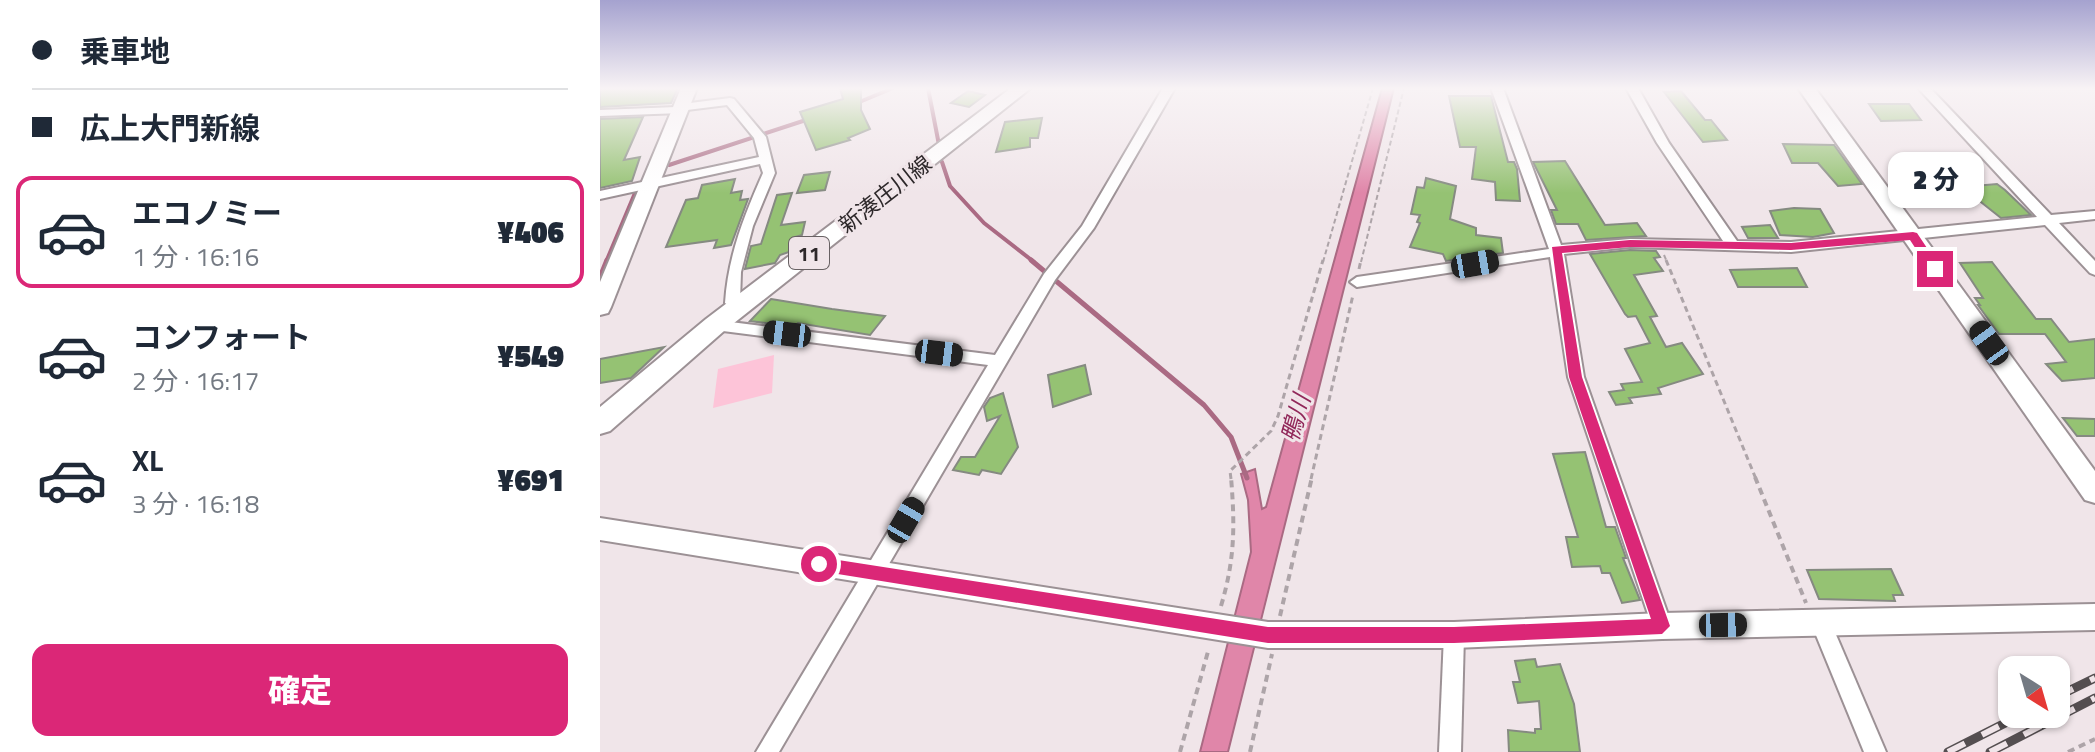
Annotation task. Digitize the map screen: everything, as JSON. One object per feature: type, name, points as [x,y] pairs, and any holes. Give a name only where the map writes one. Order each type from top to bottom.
[{"type":"main road","points":[[600,307],[676,123]]},
{"type":"main road","name":"新湊庄川線","points":[[600,423],[715,325],[977,123]]},
{"type":"main road","points":[[1831,123],[2095,492]]},
{"type":"street","points":[[739,307],[732,303],[734,272],[746,226],[769,173],[760,137],[748,123]]},
{"type":"street","points":[[767,752],[1049,277],[1087,228],[1148,123]]},
{"type":"street","points":[[1510,123],[1556,251],[1576,377],[1662,626]]},
{"type":"street","points":[[1652,123],[1733,245]]},
{"type":"street","points":[[1957,123],[2095,270]]},
{"type":"street","points":[[600,195],[765,159]]},
{"type":"street","points":[[1357,282],[1556,251],[1660,244],[1791,247],[2095,215]]},
{"type":"street","points":[[715,325],[1000,361]]},
{"type":"street","points":[[600,529],[1217,629],[1272,635],[1454,635],[1662,626],[2095,617]]},
{"type":"street","points":[[1817,623],[1875,752]]},
{"type":"street","points":[[1450,752],[1454,635]]},
{"type":"path","points":[[1180,752],[1232,569],[1234,518],[1230,471],[1271,431],[1278,416],[1363,123]]},
{"type":"path","points":[[1250,752],[1272,635],[1395,123]]},
{"type":"path","points":[[1660,244],[1817,623]]},
{"type":"path","points":[[2068,752],[2095,739]]},
{"type":"shaded area","points":[[774,355],[772,393],[713,408],[718,369]]},
{"type":"water","name":"鴨川","points":[[1372,123],[1385,123],[1228,752],[1200,752],[1251,552],[1248,500],[1241,474],[1255,469],[1262,509],[1266,507]]},
{"type":"building","points":[[600,123],[640,123],[624,160],[640,157],[632,181],[600,188]]},
{"type":"building","points":[[805,123],[867,123],[870,129],[848,138],[850,140],[816,150]]},
{"type":"building","points":[[1005,123],[1041,123],[1038,138],[1030,138],[1030,147],[996,152]]},
{"type":"building","points":[[1455,123],[1498,123],[1508,162],[1514,162],[1517,169],[1520,201],[1496,200],[1495,182],[1472,179],[1476,147],[1460,147]]},
{"type":"building","points":[[1688,123],[1713,123],[1727,140],[1703,142]]},
{"type":"building","points":[[1783,144],[1834,145],[1862,184],[1838,186],[1818,163],[1792,163]]},
{"type":"building","points":[[1565,161],[1605,225],[1637,223],[1646,236],[1586,240],[1578,224],[1556,224],[1551,210],[1557,210],[1533,162]]},
{"type":"building","points":[[830,172],[825,190],[797,193],[804,175]]},
{"type":"building","points":[[1426,178],[1456,186],[1450,219],[1476,228],[1476,235],[1501,238],[1503,253],[1446,261],[1443,254],[1410,247],[1420,223],[1417,222],[1420,215],[1411,214],[1417,187],[1424,188]]},
{"type":"building","points":[[735,179],[731,193],[742,191],[740,200],[748,199],[731,245],[714,248],[717,240],[666,247],[686,200],[698,198],[702,185]]},
{"type":"building","points":[[1997,184],[2031,215],[2001,218],[1962,187]]},
{"type":"building","points":[[792,193],[781,225],[805,222],[802,235],[795,237],[789,252],[780,255],[775,263],[745,269],[751,246],[761,244],[777,195]]},
{"type":"building","points":[[1820,209],[1834,233],[1813,237],[1780,235],[1770,211]]},
{"type":"building","points":[[1770,225],[1778,238],[1748,238],[1742,227]]},
{"type":"building","points":[[1656,251],[1660,257],[1654,258],[1663,271],[1634,275],[1657,316],[1650,317],[1666,347],[1682,343],[1703,374],[1658,388],[1661,394],[1629,398],[1632,403],[1616,405],[1609,392],[1624,390],[1621,384],[1642,382],[1625,349],[1650,343],[1636,316],[1628,317],[1625,314],[1590,254]]},
{"type":"building","points":[[1992,262],[2036,319],[2051,319],[2069,342],[2095,339],[2095,378],[2062,381],[2046,364],[2066,362],[2045,334],[1999,334],[1978,305],[1975,298],[1983,298],[1960,263]]},
{"type":"building","points":[[1797,268],[1807,287],[1738,287],[1730,270]]},
{"type":"building","points":[[771,299],[885,316],[870,335],[798,323],[795,327],[750,321]]},
{"type":"building","points":[[664,347],[631,378],[600,383],[600,359]]},
{"type":"building","points":[[1085,365],[1091,394],[1053,407],[1048,375]]},
{"type":"building","points":[[1003,393],[1018,447],[1001,474],[982,470],[979,475],[953,470],[961,457],[975,457],[1000,416],[987,421],[984,407],[990,398]]},
{"type":"building","points":[[2063,418],[2095,419],[2095,436],[2077,436]]},
{"type":"building","points":[[1585,452],[1606,527],[1615,527],[1626,558],[1623,558],[1640,600],[1622,603],[1610,573],[1602,573],[1600,566],[1572,567],[1566,537],[1578,537],[1553,454]]},
{"type":"building","points":[[1891,569],[1903,595],[1893,595],[1895,601],[1819,599],[1807,570]]},
{"type":"building","points":[[1535,659],[1537,667],[1560,664],[1574,704],[1580,752],[1509,752],[1508,730],[1535,733],[1535,729],[1541,729],[1539,701],[1518,703],[1513,682],[1520,682],[1515,661]]},
{"type":"waterway","points":[[669,165],[797,123]]},
{"type":"waterway","points":[[935,123],[939,145]]},
{"type":"waterway","points":[[942,162],[950,186],[984,223],[1034,262]]},
{"type":"waterway","points":[[606,262],[635,193]]},
{"type":"waterway","points":[[600,277],[607,260]]},
{"type":"waterway","points":[[1031,260],[1204,405],[1231,437],[1247,478]]},
{"type":"railway","points":[[2070,690],[2095,678]]},
{"type":"railway","points":[[1990,752],[2095,698]]},
{"type":"railway","points":[[1948,752],[1998,727]]},
{"type":"route","points":[[819,564],[1221,630],[1268,635],[1454,635],[1662,626],[1576,377],[1556,250],[1630,243],[1791,247],[1913,236],[1935,269]]}]
